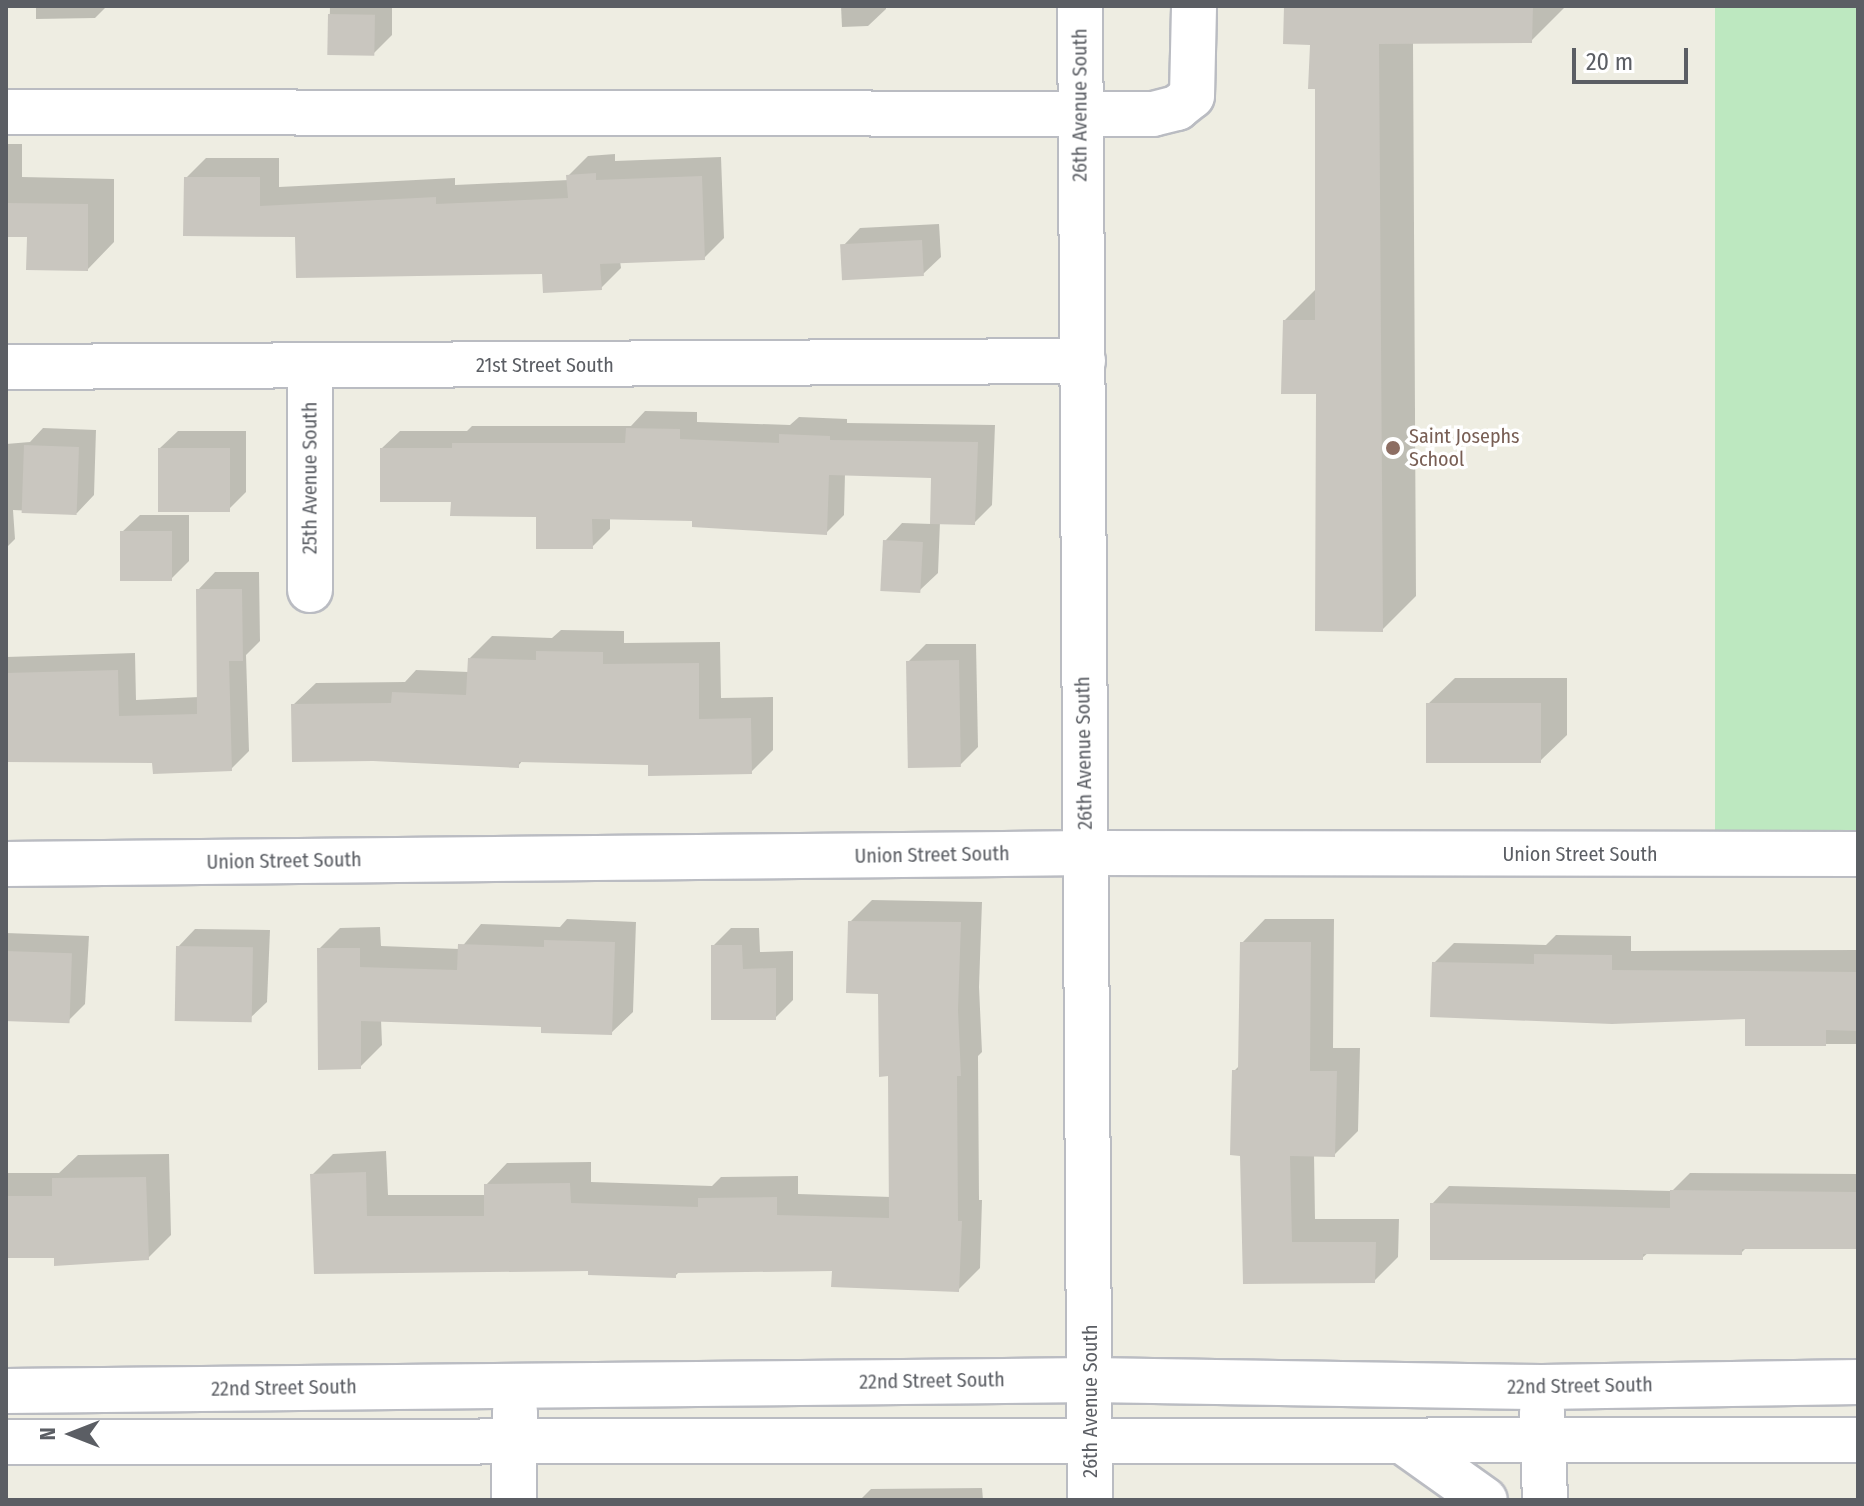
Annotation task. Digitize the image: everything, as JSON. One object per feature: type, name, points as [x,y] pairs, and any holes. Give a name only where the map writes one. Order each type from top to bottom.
[{"type":"street","name":"26th Avenue South","points":[[1080,6],[1090,1500]]},
{"type":"street","points":[[6,112],[1153,114],[1177,108],[1192,96],[1194,6]]},
{"type":"street","name":"21st Street South","points":[[6,367],[1083,361]]},
{"type":"street","name":"25th Avenue South","points":[[310,366],[310,590]]},
{"type":"street","name":"Union Street South","points":[[6,864],[1086,853],[1858,854]]},
{"type":"street","name":"22nd Street South","points":[[6,1391],[1090,1380],[1542,1387],[1858,1382]]},
{"type":"street","points":[[514,1500],[516,1385]]},
{"type":"street","points":[[1542,1387],[1541,1441],[1545,1500]]},
{"type":"street","points":[[6,1442],[1405,1443],[1858,1440]]},
{"type":"street","points":[[1405,1443],[1485,1500]]},
{"type":"green space","points":[[1715,6],[1858,6],[1858,841],[1715,841]]},
{"type":"building","points":[[1284,6],[1533,6],[1532,43],[1379,44],[1383,632],[1315,631],[1316,394],[1281,394],[1283,320],[1315,320],[1315,89],[1308,89],[1310,45],[1283,44]]},
{"type":"building","points":[[328,14],[375,15],[374,56],[327,55]]},
{"type":"building","points":[[596,173],[596,180],[702,176],[705,260],[600,264],[602,290],[543,293],[542,274],[296,278],[295,237],[183,236],[184,177],[260,177],[260,206],[436,197],[436,204],[568,198],[566,175]]},
{"type":"building","points":[[6,203],[88,204],[88,271],[26,270],[27,237],[6,237]]},
{"type":"building","points":[[922,240],[924,276],[842,280],[840,244]]},
{"type":"building","points":[[626,428],[680,429],[680,439],[779,443],[779,434],[830,436],[830,440],[978,442],[975,525],[930,524],[931,478],[829,475],[827,535],[692,527],[692,521],[592,519],[593,549],[536,549],[536,517],[450,516],[451,502],[380,502],[380,448],[452,448],[452,443],[625,443]]},
{"type":"building","points":[[24,445],[79,447],[77,515],[22,513]]},
{"type":"building","points":[[158,448],[230,448],[230,512],[158,512]]},
{"type":"building","points":[[120,531],[172,531],[172,581],[120,581]]},
{"type":"building","points":[[883,540],[923,542],[920,593],[880,591]]},
{"type":"building","points":[[196,589],[242,589],[243,661],[229,661],[232,771],[153,774],[152,763],[6,762],[6,673],[118,670],[119,716],[197,714]]},
{"type":"building","points":[[536,651],[603,652],[603,664],[699,663],[699,719],[751,718],[752,774],[648,776],[648,765],[519,762],[519,768],[373,761],[292,762],[291,704],[391,703],[392,692],[466,695],[468,658],[536,660]]},
{"type":"building","points":[[959,660],[961,767],[908,768],[906,661]]},
{"type":"building","points":[[1426,703],[1541,703],[1541,763],[1426,763]]},
{"type":"building","points":[[848,921],[961,922],[958,1010],[961,1076],[957,1076],[958,1221],[962,1221],[959,1292],[831,1287],[832,1271],[676,1273],[676,1278],[588,1275],[588,1271],[314,1274],[310,1174],[366,1172],[367,1216],[484,1216],[484,1184],[570,1183],[571,1203],[698,1207],[698,1198],[777,1197],[777,1215],[889,1218],[888,1076],[879,1077],[878,994],[846,993]]},
{"type":"building","points":[[544,940],[615,942],[612,1035],[541,1033],[541,1027],[361,1021],[361,1069],[318,1070],[317,948],[360,948],[360,967],[457,970],[458,944],[544,947]]},
{"type":"building","points":[[1240,942],[1311,942],[1310,1071],[1337,1071],[1335,1157],[1290,1156],[1292,1242],[1376,1242],[1375,1283],[1243,1284],[1240,1156],[1230,1155],[1232,1070],[1238,1070]]},
{"type":"building","points":[[711,945],[742,945],[743,969],[776,968],[776,1020],[711,1020]]},
{"type":"building","points":[[176,946],[253,947],[252,1022],[175,1021]]},
{"type":"building","points":[[6,951],[72,953],[70,1023],[6,1021]]},
{"type":"building","points":[[1534,954],[1612,955],[1612,970],[1858,972],[1858,1031],[1826,1030],[1826,1046],[1745,1046],[1745,1019],[1612,1024],[1430,1017],[1432,962],[1534,964]]},
{"type":"building","points":[[146,1177],[149,1260],[54,1266],[54,1258],[6,1258],[6,1196],[52,1196],[52,1178]]},
{"type":"building","points":[[1670,1190],[1858,1192],[1858,1249],[1742,1249],[1742,1255],[1643,1254],[1643,1260],[1430,1260],[1430,1203],[1670,1208]]},
{"type":"place","name":"Saint Josephs School","points":[[1393,448]]}]
